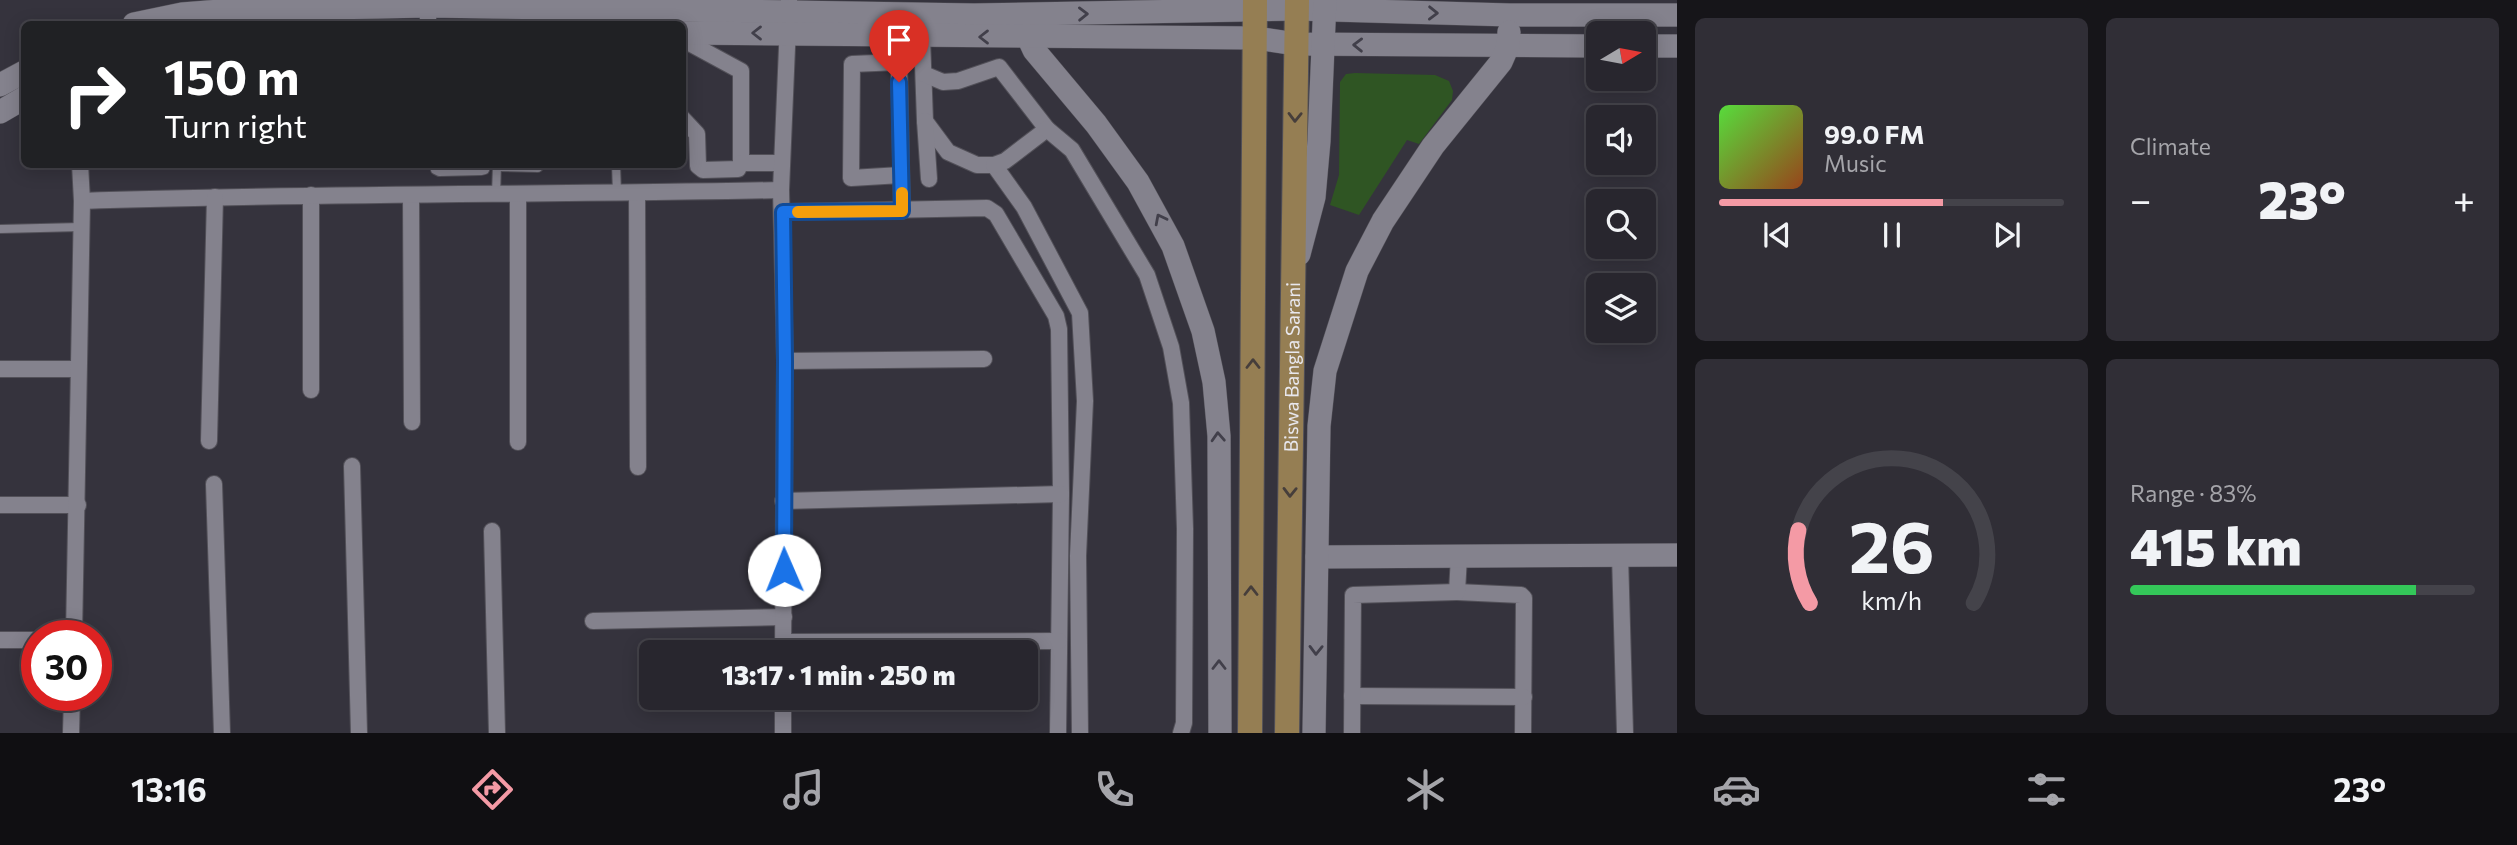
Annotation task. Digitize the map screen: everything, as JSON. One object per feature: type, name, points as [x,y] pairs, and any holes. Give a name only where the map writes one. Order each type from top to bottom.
[{"type":"main road","name":"Biswa Bangla Sarani","points":[[1287,733],[1297,4]]},
{"type":"main road","name":"Biswa Bangla Sarani","points":[[1250,733],[1255,6]]},
{"type":"street","points":[[148,21],[182,14],[232,10],[479,11],[592,4],[727,5],[789,15],[859,36],[922,37],[1031,17],[1297,4],[1507,7],[1677,15]]},
{"type":"street","points":[[1293,277],[1314,197],[1325,5]]},
{"type":"street","points":[[1314,733],[1322,393],[1325,371],[1357,271],[1382,221],[1433,146],[1501,62],[1508,46],[1507,7]]},
{"type":"street","points":[[686,32],[789,15],[963,11],[1296,44],[1586,46]]},
{"type":"street","points":[[783,640],[785,361],[781,190],[789,15]]},
{"type":"street","points":[[1031,17],[1041,60],[1117,151],[1144,192],[1173,246],[1203,331],[1214,382],[1219,436],[1220,733]]},
{"type":"street","points":[[859,36],[859,64]]},
{"type":"street","points":[[889,36],[889,62]]},
{"type":"street","points":[[922,37],[929,178]]},
{"type":"street","points":[[686,41],[741,71],[741,163],[738,169],[702,170],[698,166],[697,134],[686,122]]},
{"type":"street","points":[[1656,46],[1677,46]]},
{"type":"street","points":[[901,175],[850,178],[852,64],[899,62],[902,211]]},
{"type":"street","points":[[924,74],[943,82],[999,66],[1047,129],[1072,150],[1147,275],[1171,347],[1181,403],[1184,695],[1184,723],[1181,733]]},
{"type":"street","points":[[0,85],[21,74]]},
{"type":"street","points":[[0,112],[21,101]]},
{"type":"street","points":[[925,121],[948,152],[977,165],[993,165],[1005,161],[1047,129]]},
{"type":"street","points":[[741,163],[782,163]]},
{"type":"street","points":[[993,165],[1024,207],[1080,313],[1084,401],[1078,556],[1080,733]]},
{"type":"street","points":[[74,620],[82,227],[80,168]]},
{"type":"street","points":[[82,201],[311,195],[517,195],[781,190]]},
{"type":"street","points":[[637,193],[638,467]]},
{"type":"street","points":[[311,195],[311,390]]},
{"type":"street","points":[[411,195],[412,422]]},
{"type":"street","points":[[517,195],[518,442]]},
{"type":"street","points":[[209,441],[215,197]]},
{"type":"street","points":[[783,212],[987,208],[996,214],[1056,316],[1059,330],[1061,494],[1058,733]]},
{"type":"street","points":[[785,361],[984,359]]},
{"type":"street","points":[[0,369],[78,369]]},
{"type":"street","points":[[352,466],[359,733]]},
{"type":"street","points":[[214,484],[222,733]]},
{"type":"street","points":[[783,501],[1061,494]]},
{"type":"street","points":[[0,505],[78,505]]},
{"type":"street","points":[[492,531],[497,733]]},
{"type":"street","points":[[1620,555],[1625,733]]},
{"type":"street","points":[[1317,558],[1677,555]]},
{"type":"street","points":[[1457,592],[1459,556]]},
{"type":"street","points":[[1352,733],[1353,595],[1457,592],[1521,595],[1524,598],[1523,733]]},
{"type":"street","points":[[593,621],[784,617]]},
{"type":"street","points":[[0,639],[21,640]]},
{"type":"street","points":[[1038,641],[1059,641]]},
{"type":"street","points":[[1352,696],[1524,697]]},
{"type":"street","points":[[783,710],[783,733]]},
{"type":"street","points":[[71,733],[72,711]]},
{"type":"lane","points":[[435,168],[439,172],[481,171],[486,168]]},
{"type":"lane","points":[[496,195],[497,168]]},
{"type":"lane","points":[[616,168],[617,193]]},
{"type":"lane","points":[[0,229],[82,227]]},
{"type":"green space","points":[[1346,74],[1435,75],[1449,81],[1453,91],[1452,100],[1419,144],[1407,140],[1359,215],[1330,205],[1339,175],[1340,82]]},
{"type":"slow traffic","points":[[798,212],[902,211],[902,193]]},
{"type":"route","points":[[784,570],[783,212],[902,211],[899,82]]}]
